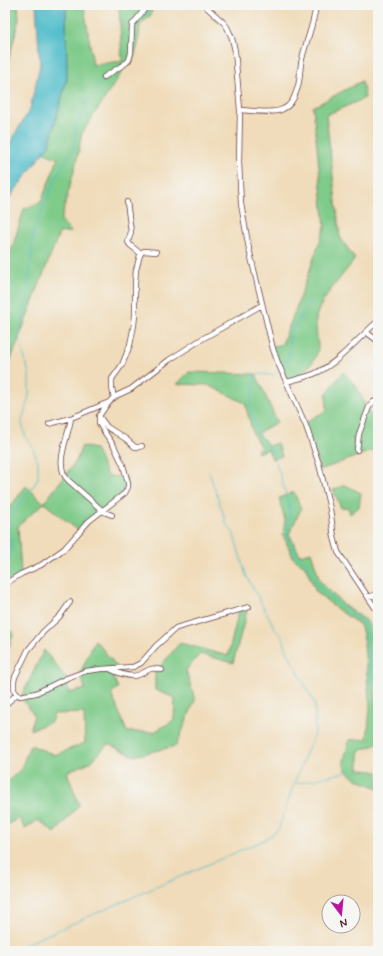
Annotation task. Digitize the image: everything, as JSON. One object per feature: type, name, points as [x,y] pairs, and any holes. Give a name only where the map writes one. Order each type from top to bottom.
[{"type":"street","points":[[104,77],[126,64],[129,60],[131,54],[132,25],[144,10],[145,5]]},
{"type":"street","points":[[204,5],[227,27],[232,38],[236,57],[240,110],[239,162],[241,204],[272,349],[306,426],[319,464],[330,509],[338,552],[378,612]]},
{"type":"street","points":[[240,110],[277,112],[285,108],[292,101],[299,83],[301,64],[316,5]]},
{"type":"street","points":[[127,202],[131,229],[128,242],[140,253]]},
{"type":"street","points":[[140,253],[144,251],[156,252]]},
{"type":"street","points":[[114,398],[112,379],[122,365],[130,345],[134,324],[136,277],[140,253]]},
{"type":"street","points":[[5,584],[21,574],[41,565],[64,549],[79,531],[102,510],[125,493],[128,488],[128,483],[120,456],[106,436],[99,422],[99,416],[109,402],[118,395],[131,389],[169,360],[202,339],[262,306]]},
{"type":"street","points":[[287,382],[308,376],[324,369],[341,356],[378,321]]},
{"type":"street","points":[[366,332],[378,341]]},
{"type":"street","points":[[357,450],[359,434],[369,407],[373,402],[378,400]]},
{"type":"street","points":[[49,424],[71,418],[109,402]]},
{"type":"street","points":[[99,416],[107,427],[126,439],[134,447],[142,446]]},
{"type":"street","points":[[71,418],[62,459],[64,476],[104,512],[112,515]]},
{"type":"street","points":[[368,597],[378,594]]},
{"type":"street","points":[[70,602],[60,616],[43,632],[28,650],[14,681],[14,690],[20,696],[36,693],[78,674],[94,669],[138,666],[156,646],[176,628],[248,607]]},
{"type":"street","points":[[108,669],[133,676],[151,668],[162,670]]},
{"type":"street","points":[[5,706],[17,694]]},
{"type":"green space","points":[[5,5],[18,5],[19,19],[5,75]]},
{"type":"green space","points":[[65,5],[84,5],[93,65],[122,61],[119,5],[153,5],[151,15],[140,25],[138,44],[132,62],[126,66],[82,133],[77,159],[61,220],[71,232],[59,233],[5,375],[5,272],[24,209],[41,202],[58,159],[43,152],[49,145],[67,78]]},
{"type":"green space","points":[[362,81],[365,98],[326,115],[340,237],[355,259],[328,293],[317,314],[317,354],[311,364],[302,373],[286,382],[271,347],[282,344],[325,227],[313,107]]},
{"type":"green space","points":[[189,372],[256,374],[277,422],[258,433],[269,446],[277,443],[282,456],[272,459],[268,449],[258,453],[257,450],[261,448],[253,434],[245,403],[208,385],[177,384]]},
{"type":"green space","points":[[343,372],[356,386],[373,420],[378,420],[378,457],[374,450],[320,470],[304,423],[327,410],[326,394]]},
{"type":"green space","points":[[82,446],[95,449],[107,476],[126,477],[127,488],[123,493],[79,531],[44,503],[76,461]]},
{"type":"green space","points":[[345,485],[361,493],[359,507],[350,514],[348,507],[341,508],[333,490]]},
{"type":"green space","points":[[26,486],[44,503],[18,526],[21,574],[5,583],[5,529],[7,511]]},
{"type":"green space","points":[[294,492],[301,509],[289,534],[300,555],[311,552],[320,581],[345,606],[367,621],[378,644],[378,684],[375,685],[378,744],[359,751],[359,769],[378,772],[378,789],[352,776],[348,773],[344,765],[349,740],[367,739],[370,708],[363,634],[360,625],[316,592],[305,566],[294,559],[283,535],[285,520],[279,498]]},
{"type":"green space","points":[[248,607],[233,663],[200,654],[186,670],[195,700],[176,746],[134,756],[108,744],[92,761],[67,772],[79,805],[55,833],[38,820],[25,829],[19,818],[5,826],[5,784],[21,769],[30,745],[55,755],[85,743],[84,713],[54,714],[51,722],[30,730],[34,715],[21,697],[44,650],[66,678],[69,693],[85,689],[80,673],[95,640],[118,668],[109,668],[118,688],[111,693],[127,732],[154,732],[174,720],[175,698],[155,690],[155,672],[180,643],[228,656],[239,610]]},
{"type":"green space","points":[[5,631],[14,632],[9,647],[5,648]]},
{"type":"water","points":[[36,5],[65,5],[67,78],[49,145],[5,204],[5,151],[30,109],[40,65]]},
{"type":"waterway","points":[[134,29],[136,24],[147,12],[148,5]]},
{"type":"waterway","points":[[5,566],[7,565],[12,553],[10,528],[12,514],[38,478],[38,462],[32,446],[26,438],[22,421],[29,396],[29,374],[19,338],[27,298],[34,230],[56,177],[75,147],[75,129],[88,99],[105,79]]},
{"type":"waterway","points":[[283,369],[289,357],[290,333],[312,300]]},
{"type":"waterway","points":[[279,371],[274,375],[256,374],[250,407],[258,433],[273,452],[289,505],[290,521],[287,534],[297,556],[307,563],[317,585],[343,608],[363,622],[366,632],[371,685]]},
{"type":"waterway","points":[[10,951],[264,840],[278,830],[315,731],[315,704],[287,651],[283,638],[276,630],[246,575],[233,532],[227,525],[209,472]]},
{"type":"waterway","points":[[295,784],[351,771]]}]
